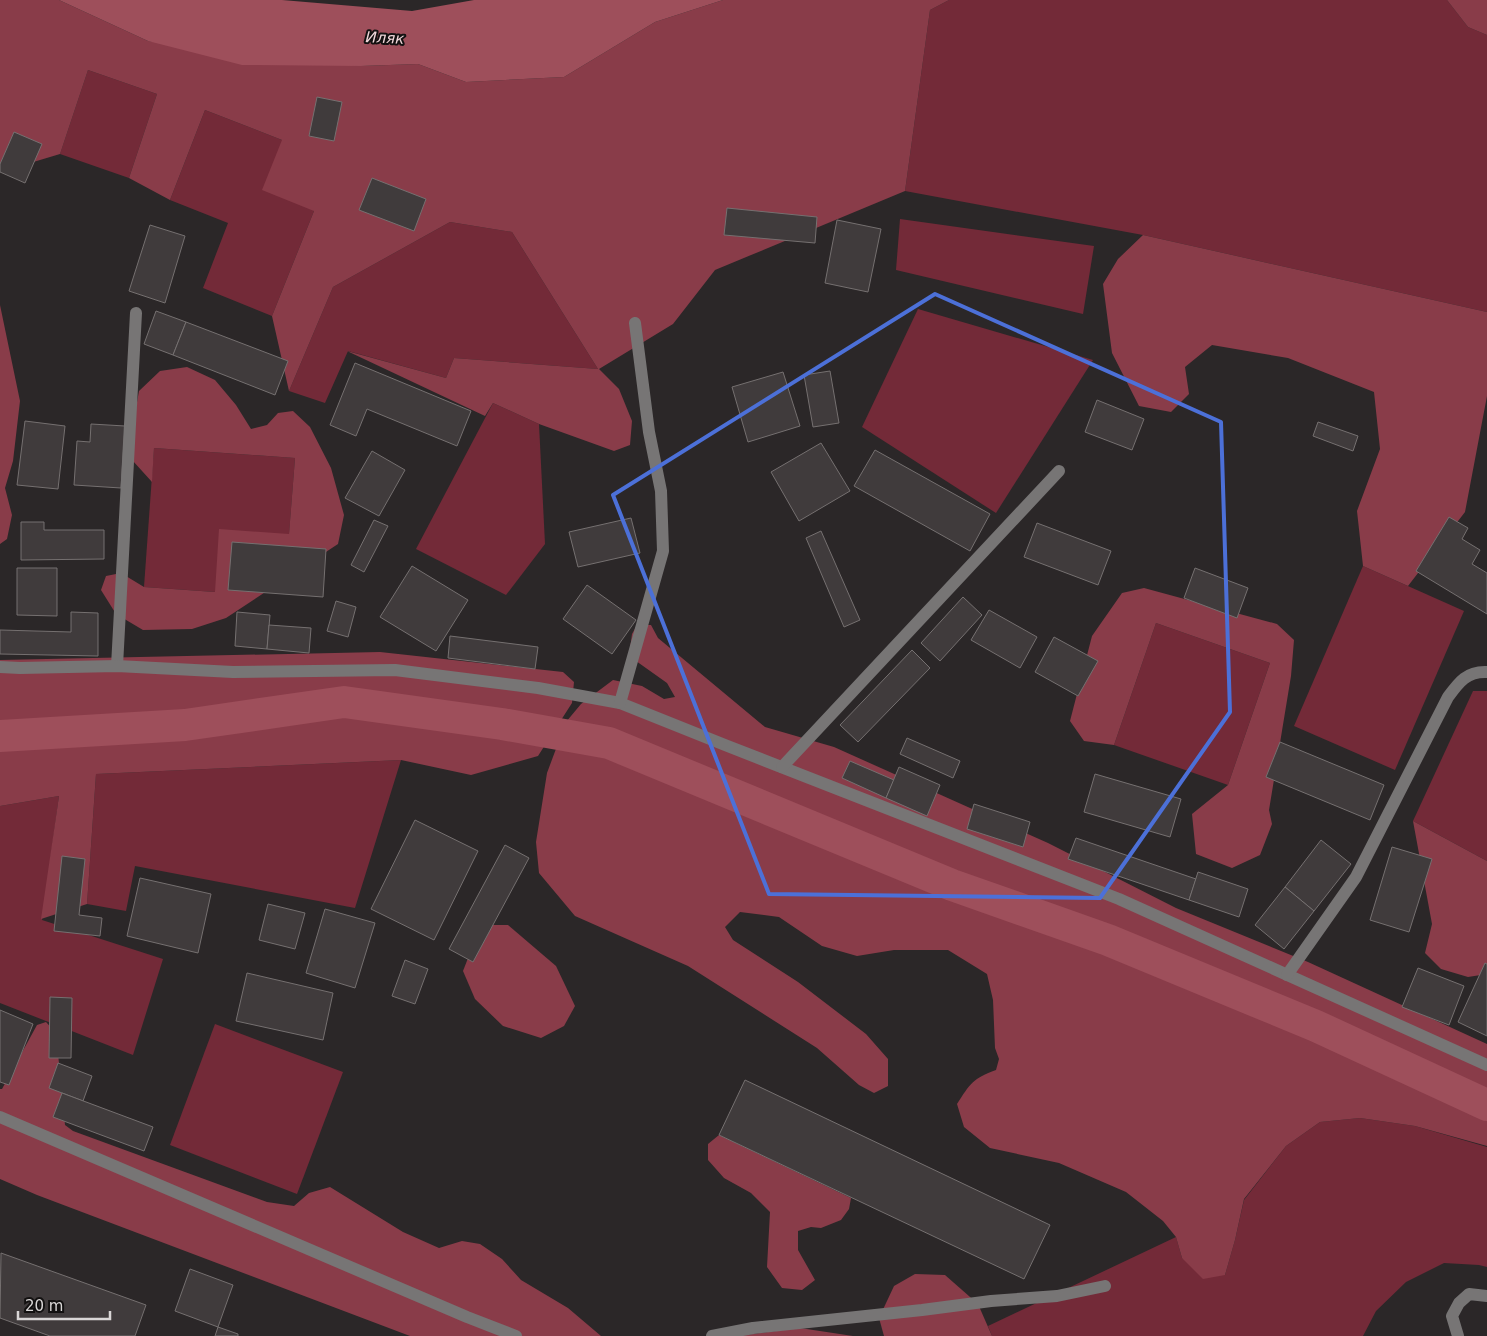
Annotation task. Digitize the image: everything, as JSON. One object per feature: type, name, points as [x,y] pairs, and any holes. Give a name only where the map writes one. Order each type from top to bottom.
[{"type":"street","points":[[117,666],[136,314]]},
{"type":"street","points":[[620,703],[663,551],[661,491],[649,432],[635,323]]},
{"type":"street","points":[[782,767],[1059,471]]},
{"type":"street","points":[[0,667],[117,666],[233,672],[395,670],[538,688],[620,703],[1119,899],[1487,1065]]},
{"type":"street","points":[[1287,974],[1356,877],[1448,697],[1461,680],[1475,673],[1487,672]]},
{"type":"street","points":[[0,1116],[467,1318],[516,1336]]},
{"type":"street","points":[[712,1336],[753,1328],[903,1312],[992,1300],[1057,1296],[1105,1286]]},
{"type":"street","points":[[1458,1336],[1452,1316],[1459,1303],[1469,1294],[1487,1296]]},
{"type":"highlighted area","points":[[935,294],[1221,422],[1230,712],[1100,898],[769,894],[613,495]]},
{"type":"shaded area","points":[[0,0],[59,0],[148,41],[361,66],[418,64],[466,82],[564,77],[655,22],[723,0],[949,0],[930,10],[905,191],[715,270],[673,324],[599,369],[619,389],[632,421],[630,445],[614,451],[539,424],[493,403],[485,416],[347,351],[446,378],[454,358],[598,369],[512,232],[450,222],[333,287],[289,391],[272,316],[314,211],[262,190],[282,140],[205,110],[170,200],[129,178],[157,94],[88,70],[60,154],[0,172]]},
{"type":"shaded area","points":[[949,0],[1447,0],[1468,27],[1487,35],[1487,312],[1143,235],[905,191],[930,10]]},
{"type":"shaded area","points":[[1447,0],[1487,0],[1487,35],[1468,27]]},
{"type":"shaded area","points":[[88,70],[157,94],[129,178],[60,154]]},
{"type":"shaded area","points":[[205,110],[282,140],[314,211],[272,316],[203,288],[228,223],[170,200]]},
{"type":"shaded area","points":[[900,219],[1094,246],[1083,314],[896,270]]},
{"type":"shaded area","points":[[450,222],[512,232],[598,369],[454,358],[446,378],[348,351],[325,403],[289,391],[333,287]]},
{"type":"shaded area","points":[[1143,235],[1487,312],[1487,396],[1465,512],[1408,586],[1363,566],[1357,511],[1380,449],[1374,392],[1288,358],[1212,345],[1185,367],[1189,394],[1171,412],[1139,406],[1112,353],[1103,284],[1118,259]]},
{"type":"shaded area","points":[[0,305],[20,401],[13,461],[5,488],[12,515],[7,539],[0,544]]},
{"type":"shaded area","points":[[918,309],[1093,360],[996,513],[862,427]]},
{"type":"shaded area","points":[[187,367],[215,380],[236,405],[251,429],[267,425],[278,413],[293,411],[310,427],[331,468],[344,515],[338,544],[226,618],[192,629],[143,630],[116,614],[101,590],[106,576],[121,573],[144,587],[215,592],[219,529],[289,534],[295,458],[154,448],[152,482],[133,461],[133,425],[139,391],[160,371]]},
{"type":"shaded area","points":[[493,403],[539,424],[545,544],[506,595],[416,549]]},
{"type":"shaded area","points":[[154,448],[295,458],[289,535],[215,592],[144,587]]},
{"type":"shaded area","points":[[1363,566],[1464,611],[1395,770],[1294,726]]},
{"type":"shaded area","points":[[1144,588],[1277,624],[1294,640],[1291,676],[1269,810],[1272,824],[1260,855],[1232,868],[1196,854],[1192,814],[1228,785],[1270,663],[1156,623],[1114,745],[1084,741],[1070,721],[1092,636],[1122,593]]},
{"type":"shaded area","points":[[1156,623],[1270,663],[1228,785],[1114,745]]},
{"type":"shaded area","points":[[637,625],[651,625],[658,638],[765,727],[834,747],[1048,843],[1176,908],[1308,962],[1487,1044],[1487,1146],[1415,1126],[1360,1118],[1320,1122],[1286,1146],[1244,1199],[1225,1275],[1203,1279],[1182,1258],[1176,1237],[1163,1221],[1126,1192],[1059,1163],[990,1148],[964,1127],[957,1104],[973,1082],[996,1070],[999,1059],[995,1048],[993,1000],[987,974],[948,950],[894,950],[857,956],[822,946],[779,917],[740,912],[725,927],[733,940],[798,982],[866,1034],[888,1059],[888,1086],[874,1093],[859,1085],[817,1048],[688,966],[575,916],[539,873],[536,842],[547,773],[566,722],[581,704],[613,680],[642,686],[664,699],[675,697],[667,683],[629,656],[632,634]]},
{"type":"shaded area","points":[[380,652],[563,672],[574,682],[572,703],[538,756],[471,775],[401,760],[96,774],[87,904],[41,919],[59,796],[0,806],[0,660]]},
{"type":"shaded area","points":[[1473,691],[1487,691],[1487,861],[1413,821]]},
{"type":"shaded area","points":[[401,760],[355,908],[135,866],[126,911],[87,904],[96,774]]},
{"type":"shaded area","points":[[59,796],[42,920],[163,959],[133,1055],[0,1003],[0,806]]},
{"type":"shaded area","points":[[1413,821],[1487,861],[1487,974],[1468,977],[1441,969],[1425,953],[1432,924]]},
{"type":"shaded area","points":[[487,925],[508,925],[556,966],[575,1006],[564,1026],[541,1038],[503,1026],[475,999],[463,971],[477,935]]},
{"type":"shaded area","points":[[46,1022],[56,1033],[65,1125],[73,1131],[267,1202],[294,1206],[309,1193],[330,1187],[403,1232],[439,1248],[462,1241],[480,1244],[502,1259],[521,1280],[568,1308],[601,1336],[410,1336],[37,1195],[0,1179],[0,1089],[2,1089],[37,1025]]},
{"type":"shaded area","points":[[215,1024],[343,1072],[297,1194],[170,1145]]},
{"type":"shaded area","points":[[1360,1118],[1415,1126],[1487,1147],[1487,1267],[1444,1263],[1406,1282],[1376,1311],[1363,1336],[992,1336],[988,1326],[1176,1237],[1182,1258],[1225,1275],[1244,1200],[1286,1146],[1320,1122]]},
{"type":"shaded area","points":[[719,1135],[851,1198],[849,1209],[841,1220],[821,1228],[811,1227],[798,1231],[798,1250],[815,1280],[802,1290],[782,1288],[767,1267],[770,1212],[751,1193],[724,1178],[708,1160],[708,1144]]},
{"type":"shaded area","points":[[915,1274],[945,1275],[978,1304],[992,1336],[884,1336],[879,1318],[894,1286]]},
{"type":"shaded area","points":[[800,1328],[853,1336],[737,1336]]},
{"type":"water","name":"Иляк","points":[[59,0],[282,0],[412,11],[474,0],[723,0],[655,22],[564,77],[466,82],[418,64],[361,66],[242,65],[148,41]]},
{"type":"building","points":[[317,97],[342,102],[334,141],[309,136]]},
{"type":"building","points":[[14,132],[42,144],[25,183],[0,172],[0,164]]},
{"type":"building","points":[[372,178],[426,199],[414,231],[359,210]]},
{"type":"building","points":[[727,208],[817,217],[815,243],[724,235]]},
{"type":"building","points":[[837,220],[881,229],[868,292],[825,283]]},
{"type":"building","points":[[150,225],[185,236],[165,303],[129,291]]},
{"type":"building","points":[[156,311],[186,322],[173,355],[144,344]]},
{"type":"building","points":[[186,322],[288,361],[275,395],[173,355]]},
{"type":"building","points":[[355,363],[471,411],[457,446],[367,409],[356,436],[330,425]]},
{"type":"building","points":[[830,371],[839,423],[813,427],[804,375]]},
{"type":"building","points":[[783,372],[800,426],[748,442],[732,387]]},
{"type":"building","points":[[1097,400],[1144,419],[1132,450],[1085,432]]},
{"type":"building","points":[[25,421],[65,426],[58,489],[17,485]]},
{"type":"building","points":[[1318,422],[1358,436],[1353,451],[1313,436]]},
{"type":"building","points":[[91,424],[125,426],[121,488],[74,485],[77,441],[90,442]]},
{"type":"building","points":[[821,443],[850,491],[799,521],[771,472]]},
{"type":"building","points":[[875,450],[990,514],[970,551],[854,486]]},
{"type":"building","points":[[372,451],[405,470],[379,516],[345,498]]},
{"type":"building","points":[[1449,517],[1468,528],[1462,539],[1480,550],[1472,564],[1487,573],[1487,614],[1416,571]]},
{"type":"building","points":[[631,518],[640,553],[578,567],[569,532]]},
{"type":"building","points":[[374,520],[388,526],[364,572],[351,565]]},
{"type":"building","points":[[21,522],[44,522],[44,530],[104,530],[104,559],[21,560]]},
{"type":"building","points":[[1037,523],[1111,551],[1098,585],[1024,557]]},
{"type":"building","points":[[821,531],[860,620],[844,627],[806,538]]},
{"type":"building","points":[[232,542],[326,549],[323,597],[228,590]]},
{"type":"building","points":[[412,566],[468,600],[436,651],[380,617]]},
{"type":"building","points":[[17,568],[57,568],[57,616],[17,615]]},
{"type":"building","points":[[1195,568],[1248,588],[1237,618],[1184,598]]},
{"type":"building","points":[[587,585],[636,620],[612,654],[563,619]]},
{"type":"building","points":[[963,597],[982,615],[940,661],[921,643]]},
{"type":"building","points":[[336,601],[356,607],[348,637],[327,631]]},
{"type":"building","points":[[989,610],[1037,637],[1020,668],[971,640]]},
{"type":"building","points":[[71,612],[98,613],[98,656],[0,654],[0,630],[71,632]]},
{"type":"building","points":[[237,612],[270,615],[267,649],[235,646]]},
{"type":"building","points":[[269,625],[311,628],[309,653],[267,649]]},
{"type":"building","points":[[450,636],[538,647],[535,669],[448,658]]},
{"type":"building","points":[[1054,637],[1098,661],[1078,696],[1035,672]]},
{"type":"building","points":[[912,650],[930,668],[858,742],[840,725]]},
{"type":"building","points":[[907,738],[960,761],[953,778],[900,754]]},
{"type":"building","points":[[1280,742],[1384,785],[1370,820],[1266,777]]},
{"type":"building","points":[[850,761],[894,780],[886,798],[842,778]]},
{"type":"building","points":[[899,767],[940,785],[927,816],[886,798]]},
{"type":"building","points":[[1095,774],[1181,799],[1170,837],[1084,812]]},
{"type":"building","points":[[974,804],[1030,822],[1023,847],[967,829]]},
{"type":"building","points":[[415,820],[478,851],[434,940],[371,909]]},
{"type":"building","points":[[1076,838],[1196,879],[1189,900],[1068,859]]},
{"type":"building","points":[[1321,840],[1351,864],[1314,911],[1285,887]]},
{"type":"building","points":[[505,845],[529,858],[473,962],[449,949]]},
{"type":"building","points":[[1392,847],[1432,859],[1409,932],[1370,920]]},
{"type":"building","points":[[62,856],[85,859],[79,915],[102,918],[100,936],[54,931]]},
{"type":"building","points":[[1198,872],[1248,889],[1239,917],[1189,900]]},
{"type":"building","points":[[140,878],[211,894],[198,953],[127,936]]},
{"type":"building","points":[[1285,887],[1314,911],[1284,949],[1255,925]]},
{"type":"building","points":[[268,904],[305,913],[295,949],[259,940]]},
{"type":"building","points":[[325,909],[375,923],[355,988],[306,973]]},
{"type":"building","points":[[405,960],[428,969],[415,1004],[392,996]]},
{"type":"building","points":[[1485,963],[1487,964],[1487,1036],[1458,1022]]},
{"type":"building","points":[[1418,968],[1464,986],[1449,1025],[1402,1007]]},
{"type":"building","points":[[247,973],[333,993],[323,1040],[236,1021]]},
{"type":"building","points":[[50,997],[72,998],[71,1058],[49,1058]]},
{"type":"building","points":[[0,1010],[33,1024],[9,1085],[0,1082]]},
{"type":"building","points":[[58,1063],[92,1076],[83,1101],[49,1088]]},
{"type":"building","points":[[745,1080],[1050,1225],[1024,1279],[719,1135]]},
{"type":"building","points":[[62,1093],[153,1127],[144,1151],[53,1117]]},
{"type":"building","points":[[1,1253],[146,1305],[135,1336],[50,1336],[0,1318]]},
{"type":"building","points":[[190,1269],[233,1285],[218,1327],[175,1311]]},
{"type":"building","points":[[218,1327],[238,1334],[238,1336],[215,1336]]},
{"type":"waterway","points":[[0,736],[185,725],[344,702],[502,724],[609,743],[952,885],[1108,940],[1316,1026],[1487,1105]]}]
